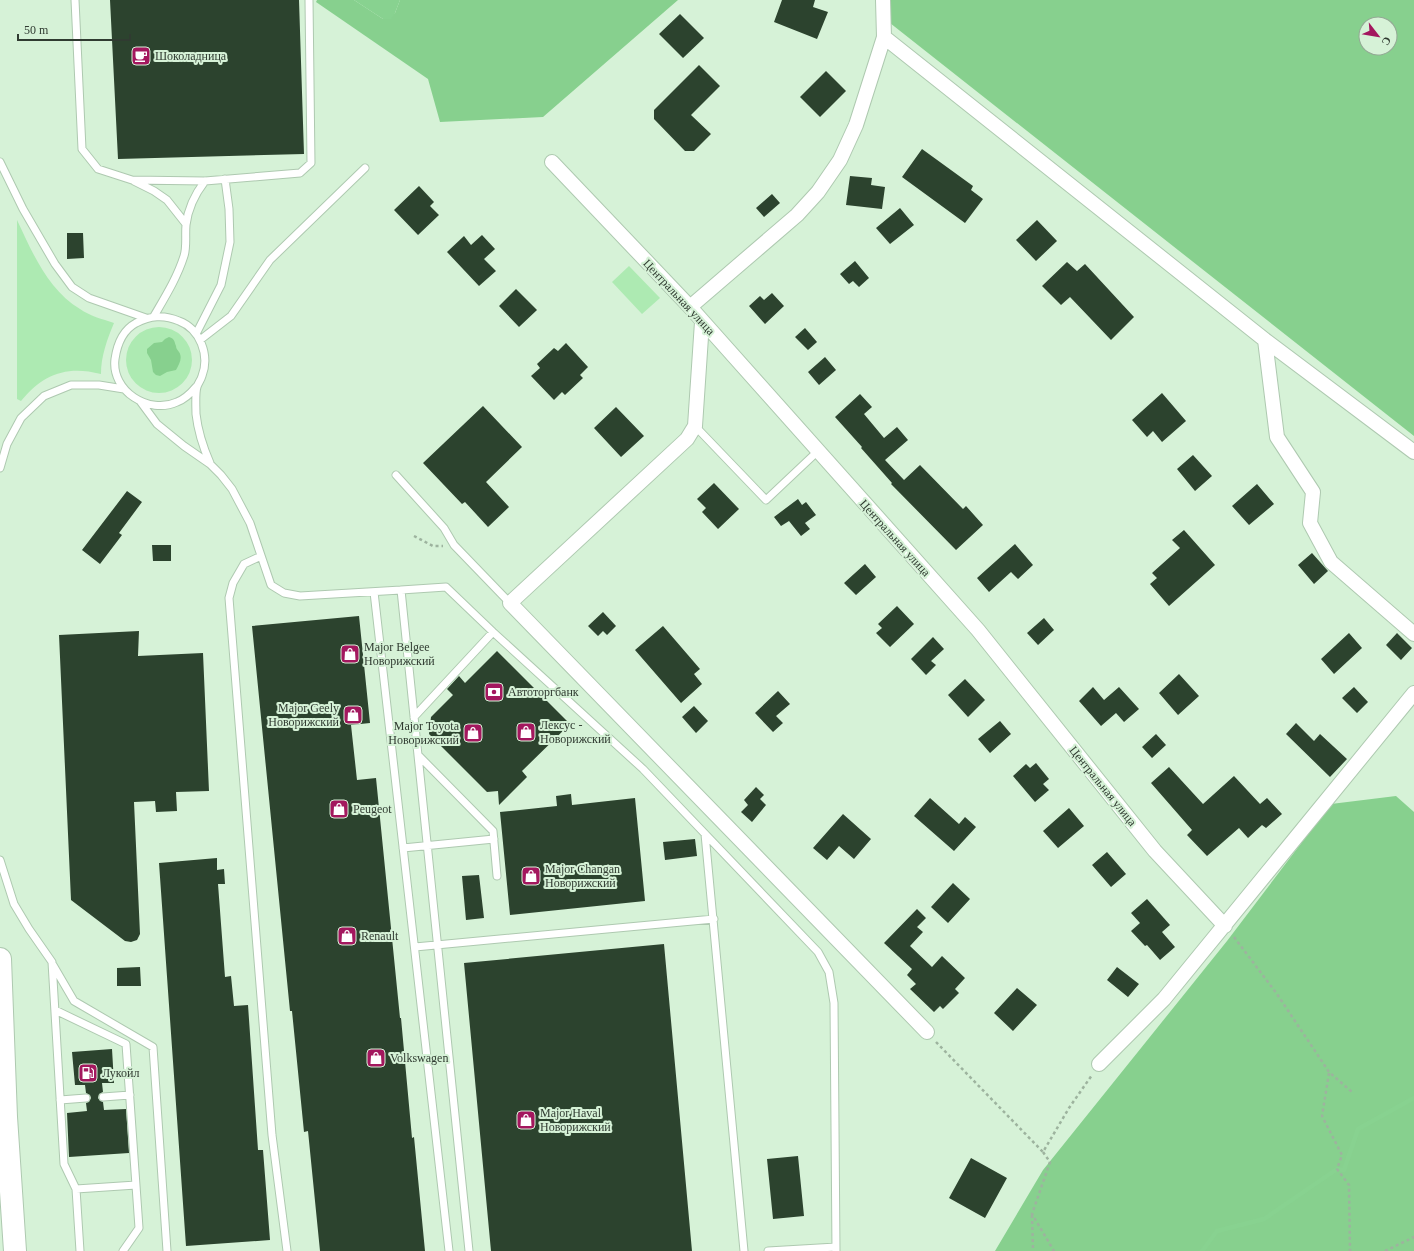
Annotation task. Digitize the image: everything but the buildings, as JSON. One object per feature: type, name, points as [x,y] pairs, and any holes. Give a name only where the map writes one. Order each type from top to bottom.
[{"type":"highway","points":[[0,959],[6,1117],[15,1251]]},
{"type":"street","points":[[690,307],[797,215],[818,192],[840,160],[856,125],[884,37],[884,0]]},
{"type":"street","points":[[884,37],[1266,340],[1414,452]]},
{"type":"street","name":"Центральная улица","points":[[552,162],[690,307],[978,630],[1155,851],[1225,926]]},
{"type":"street","points":[[702,322],[695,426],[687,439],[510,603],[927,1032]]},
{"type":"street","points":[[1266,340],[1277,438],[1314,492],[1310,523],[1331,562],[1414,634]]},
{"type":"street","points":[[1099,1064],[1164,999],[1414,693]]},
{"type":"lane","points":[[75,0],[82,149],[98,169],[132,180],[154,191],[167,200],[186,224]]},
{"type":"lane","points":[[132,180],[205,181],[300,173],[311,163],[309,0]]},
{"type":"lane","points":[[0,162],[23,209],[55,264],[72,287],[89,298],[146,318]]},
{"type":"lane","points":[[198,337],[231,316],[270,260],[365,168]]},
{"type":"lane","points":[[198,337],[221,285],[230,242],[229,209],[225,179]]},
{"type":"lane","points":[[154,316],[176,277],[184,254],[186,224],[190,206],[197,192],[205,181]]},
{"type":"lane","points":[[154,316],[170,317],[184,323],[198,337],[204,351],[205,364],[202,376],[196,387],[177,403],[164,406],[152,405],[131,396],[124,388],[118,376],[115,362],[117,348],[123,335],[133,325],[146,318],[154,316]]},
{"type":"lane","points":[[0,468],[7,444],[21,418],[44,396],[71,385],[100,385],[124,388]]},
{"type":"lane","points":[[196,387],[196,414],[200,441],[210,464]]},
{"type":"lane","points":[[140,401],[157,424],[184,446],[210,464],[232,489],[250,523],[272,585],[284,593],[300,596],[446,588],[644,769],[818,952],[829,972],[834,1003],[836,1249],[768,1251]]},
{"type":"lane","points":[[695,426],[766,500],[818,451]]},
{"type":"lane","points":[[396,475],[444,528],[454,545],[510,603]]},
{"type":"lane","points":[[261,556],[244,564],[233,583],[229,598],[272,1135],[287,1251]]},
{"type":"lane","points":[[401,590],[469,1251]]},
{"type":"lane","points":[[374,592],[449,1251]]},
{"type":"lane","points":[[414,717],[493,632]]},
{"type":"lane","points":[[418,756],[493,831],[498,876]]},
{"type":"lane","points":[[706,834],[744,1251]]},
{"type":"lane","points":[[404,848],[494,839]]},
{"type":"lane","points":[[0,860],[14,904],[52,962],[74,1001],[152,1046],[167,1251]]},
{"type":"lane","points":[[415,948],[714,919]]},
{"type":"lane","points":[[52,962],[64,1164],[76,1189],[80,1251]]},
{"type":"lane","points":[[55,1010],[126,1044],[139,1228],[123,1251]]},
{"type":"lane","points":[[103,1097],[130,1095]]},
{"type":"lane","points":[[60,1100],[86,1098]]},
{"type":"lane","points":[[76,1189],[136,1185]]},
{"type":"path","points":[[414,536],[433,546],[454,545]]},
{"type":"path","points":[[1225,926],[1278,994],[1329,1072],[1352,1092]]},
{"type":"path","points":[[927,1032],[1043,1152],[1050,1162],[1032,1214],[1033,1251]]},
{"type":"path","points":[[1043,1152],[1069,1108],[1099,1064]]},
{"type":"path","points":[[1329,1072],[1322,1116],[1342,1155],[1337,1169],[1349,1185],[1350,1251]]},
{"type":"path","points":[[1032,1214],[1054,1251]]},
{"type":"path","points":[[1385,1251],[1414,1237]]},
{"type":"shaded area","points":[[317,0],[354,0],[383,19],[395,13],[400,0],[678,0],[543,117],[440,122],[428,79],[316,2]]},
{"type":"shaded area","points":[[354,0],[400,0],[391,19],[383,19]]},
{"type":"shaded area","points":[[878,0],[1414,0],[1414,436],[890,23]]},
{"type":"shaded area","points":[[17,220],[42,269],[59,292],[84,311],[114,323],[105,348],[101,374],[89,371],[67,371],[56,374],[38,384],[21,401],[17,399]]},
{"type":"shaded area","points":[[629,266],[660,298],[642,314],[612,282]]},
{"type":"shaded area","points":[[159,327],[172,330],[182,337],[189,347],[192,360],[189,373],[182,383],[172,390],[159,393],[146,390],[136,383],[129,373],[126,360],[129,347],[136,337],[146,330]]},
{"type":"shaded area","points":[[169,337],[174,340],[176,348],[181,356],[180,361],[176,370],[167,372],[160,376],[156,375],[153,372],[147,349],[154,343],[162,342]]},
{"type":"shaded area","points":[[1396,796],[1414,812],[1414,1251],[995,1251],[1043,1170],[1227,941],[1331,804]]},
{"type":"waterway","points":[[1202,1251],[1217,1231],[1264,1219],[1337,1169],[1344,1170],[1358,1129],[1414,1098]]},
{"type":"place","name":"Шоколадница","points":[[141,56]]},
{"type":"place","name":"Major Belgee Новорижский","points":[[350,654]]},
{"type":"place","name":"Автоторгбанк","points":[[494,692]]},
{"type":"place","name":"Major Geely Новорижский","points":[[353,715]]},
{"type":"place","name":"Лексус - Новорижский","points":[[526,732]]},
{"type":"place","name":"Major Toyota Новорижский","points":[[473,733]]},
{"type":"place","name":"Peugeot","points":[[339,809]]},
{"type":"place","name":"Major Changan Новорижский","points":[[531,876]]},
{"type":"place","name":"Renault","points":[[347,936]]},
{"type":"place","name":"Volkswagen","points":[[376,1058]]},
{"type":"place","name":"Лукойл","points":[[88,1073]]},
{"type":"place","name":"Major Haval Новорижский","points":[[526,1120]]}]
